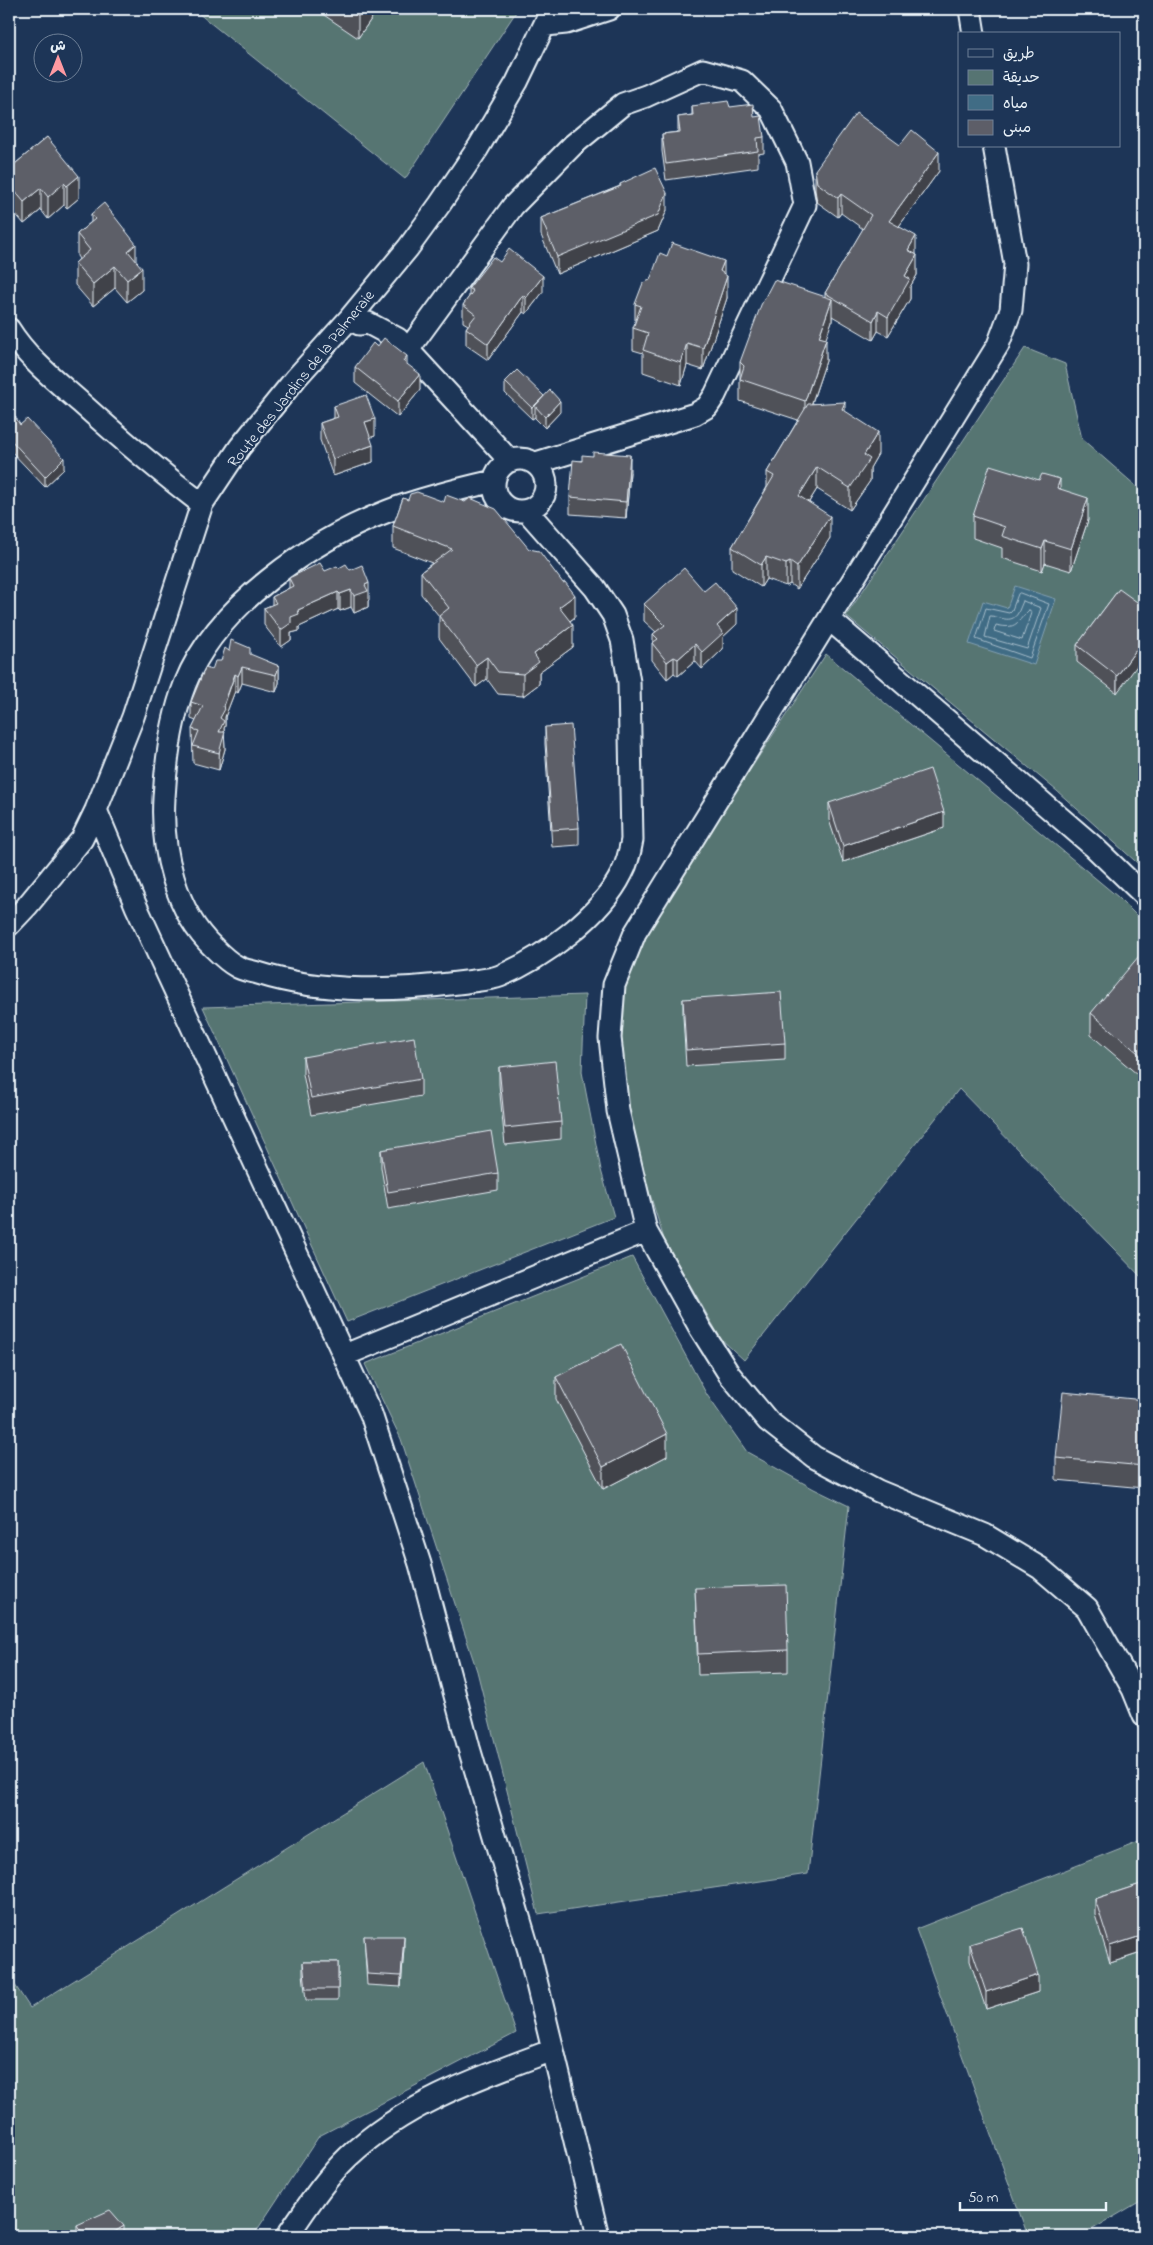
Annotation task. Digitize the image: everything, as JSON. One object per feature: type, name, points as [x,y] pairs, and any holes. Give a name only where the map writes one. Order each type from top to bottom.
[{"type":"street","points":[[549,17],[566,22],[609,9]]},
{"type":"street","points":[[970,9],[974,32]]},
{"type":"street","name":"Route des Jardins de la Palmeraie","points":[[9,925],[82,839],[96,810],[133,717],[202,504],[240,447],[296,378],[350,318],[408,248],[478,148],[517,82],[549,17]]},
{"type":"street","points":[[408,350],[513,206],[573,145],[623,104],[646,96],[703,70],[742,82],[771,109],[797,162],[806,205],[715,395],[707,407],[695,414],[536,464]]},
{"type":"street","points":[[994,148],[1015,264],[1011,310],[998,344],[634,933],[614,985],[610,1038],[618,1111],[646,1231],[700,1328],[729,1374],[768,1421],[814,1457],[878,1491],[984,1534],[1040,1568],[1086,1608],[1133,1689],[1144,1716]]},
{"type":"street","points":[[350,318],[359,324],[368,324],[398,339],[510,461]]},
{"type":"street","points":[[9,329],[32,359],[65,389],[156,469],[202,504]]},
{"type":"street","points":[[527,460],[536,464],[546,477],[546,494],[535,508],[527,511],[510,510],[502,505],[497,498],[494,481],[502,466],[510,461],[527,460]]},
{"type":"street","points":[[494,481],[388,511],[336,536],[287,566],[234,610],[205,648],[185,684],[170,738],[165,774],[163,820],[167,848],[177,888],[193,922],[212,946],[236,967],[294,983],[352,988],[434,986],[497,977],[536,958],[577,927],[600,904],[622,874],[628,859],[632,831],[629,682],[622,640],[613,615],[595,588],[527,511]]},
{"type":"street","points":[[829,619],[1094,846],[1144,895]]},
{"type":"street","points":[[96,810],[136,906],[371,1414],[420,1564],[469,1748],[529,1951],[598,2236]]},
{"type":"street","points":[[345,1355],[646,1231]]},
{"type":"street","points":[[287,2236],[319,2189],[347,2158],[407,2112],[459,2086],[553,2050]]},
{"type":"green space","points":[[193,9],[518,9],[405,179]]},
{"type":"green space","points":[[1025,348],[1065,364],[1082,439],[1144,493],[1144,869],[1057,791],[846,616]]},
{"type":"green space","points":[[826,654],[1118,897],[1144,923],[1144,1280],[959,1089],[744,1360],[721,1339],[664,1239],[638,1156],[618,1046],[621,978],[674,886]]},
{"type":"green space","points":[[585,995],[582,1072],[601,1170],[614,1217],[347,1322],[203,1007]]},
{"type":"green space","points":[[632,1257],[707,1395],[747,1452],[849,1506],[808,1874],[538,1914],[477,1671],[401,1439],[365,1364]]},
{"type":"green space","points":[[424,1762],[516,2033],[319,2136],[253,2236],[9,2236],[9,1976],[30,2008]]},
{"type":"green space","points":[[1144,1839],[1144,2199],[1081,2236],[1028,2236],[916,1929]]},
{"type":"water","points":[[1015,586],[1056,599],[1034,665],[969,644],[983,601],[1007,608]]},
{"type":"building","points":[[347,9],[362,9],[358,16]]},
{"type":"building","points":[[728,101],[730,107],[753,104],[754,117],[761,116],[764,137],[757,138],[758,151],[666,164],[662,134],[680,132],[678,117],[693,115],[692,106]]},
{"type":"building","points":[[856,113],[900,145],[912,130],[939,152],[889,221],[916,236],[908,250],[917,255],[905,276],[910,279],[888,317],[878,311],[873,321],[825,293],[871,215],[841,194],[838,198],[817,183],[815,170]]},
{"type":"building","points":[[47,137],[79,176],[67,186],[64,183],[48,197],[41,188],[24,202],[9,184],[9,169]]},
{"type":"building","points":[[655,168],[667,193],[658,215],[557,257],[541,218],[621,186],[620,184]]},
{"type":"building","points":[[104,203],[136,244],[128,251],[142,268],[127,280],[115,266],[93,284],[75,263],[90,250],[77,234],[95,219],[91,214]]},
{"type":"building","points":[[672,243],[724,261],[720,271],[727,276],[703,348],[687,343],[681,363],[643,350],[648,333],[633,328],[641,306],[635,304],[643,283],[650,280],[660,253],[667,256]]},
{"type":"building","points":[[509,249],[543,276],[526,298],[523,295],[488,344],[466,328],[476,315],[463,305],[473,291],[469,288],[493,257],[500,262]]},
{"type":"building","points":[[774,280],[832,299],[819,337],[826,339],[805,401],[740,379],[744,366],[740,362],[761,305]]},
{"type":"building","points":[[384,338],[407,356],[403,361],[420,374],[398,401],[355,367],[373,343],[377,347]]},
{"type":"building","points":[[517,370],[544,396],[532,408],[505,382]]},
{"type":"building","points":[[550,390],[560,401],[545,417],[535,406]]},
{"type":"building","points":[[366,395],[375,419],[365,422],[373,445],[333,459],[320,423],[338,417],[334,406]]},
{"type":"building","points":[[845,402],[842,409],[878,432],[864,455],[870,459],[850,488],[817,467],[799,496],[830,516],[797,567],[790,562],[786,564],[766,557],[761,565],[732,547],[774,476],[767,472],[808,404]]},
{"type":"building","points":[[9,406],[20,425],[27,419],[64,458],[45,477],[9,438]]},
{"type":"building","points":[[593,452],[630,455],[626,502],[570,497],[573,460],[582,461],[582,455],[593,456]]},
{"type":"building","points":[[990,465],[1039,480],[1042,474],[1060,479],[1057,488],[1088,498],[1071,549],[1045,541],[1042,549],[1002,536],[1005,527],[973,516]]},
{"type":"building","points":[[417,492],[444,502],[446,495],[465,502],[470,498],[496,509],[529,549],[539,551],[563,583],[565,582],[575,595],[559,607],[573,625],[534,654],[539,662],[523,674],[498,672],[487,657],[476,665],[439,616],[449,608],[421,572],[452,549],[393,526],[403,498],[408,500],[410,494]]},
{"type":"building","points":[[320,563],[325,571],[337,566],[339,568],[346,564],[350,570],[362,565],[369,583],[365,585],[368,591],[354,596],[351,590],[340,594],[338,592],[298,610],[299,614],[291,617],[291,623],[281,630],[264,608],[276,603],[272,597],[293,586],[289,578]]},
{"type":"building","points":[[684,568],[704,591],[715,582],[737,608],[717,626],[723,633],[702,652],[695,644],[678,659],[674,657],[667,662],[652,643],[658,639],[653,634],[665,625],[644,604]]},
{"type":"building","points":[[1119,589],[1144,607],[1144,639],[1117,676],[1077,645]]},
{"type":"building","points":[[231,640],[250,648],[250,654],[279,666],[276,675],[242,667],[238,676],[235,674],[223,707],[225,709],[220,718],[224,721],[219,732],[225,732],[219,753],[193,746],[199,731],[192,729],[203,706],[191,702],[205,668],[212,670],[215,661],[221,661],[225,648],[229,651]]},
{"type":"building","points":[[571,725],[579,828],[552,830],[545,727]]},
{"type":"building","points":[[930,769],[944,812],[843,846],[829,803]]},
{"type":"building","points":[[1139,956],[1144,961],[1144,1058],[1091,1013]]},
{"type":"building","points":[[781,992],[785,1043],[686,1050],[683,999]]},
{"type":"building","points":[[414,1037],[421,1079],[311,1098],[303,1057]]},
{"type":"building","points":[[555,1061],[561,1122],[505,1128],[499,1067]]},
{"type":"building","points":[[491,1131],[498,1173],[388,1192],[381,1150]]},
{"type":"building","points":[[621,1344],[667,1434],[603,1467],[556,1377]]},
{"type":"building","points":[[1063,1392],[1144,1400],[1144,1466],[1056,1458]]},
{"type":"building","points":[[786,1585],[788,1650],[698,1654],[695,1588]]},
{"type":"building","points":[[1144,1883],[1144,1935],[1110,1946],[1095,1899]]},
{"type":"building","points":[[1023,1928],[1038,1975],[986,1992],[970,1944]]},
{"type":"building","points":[[364,1936],[404,1936],[401,1976],[367,1974]]},
{"type":"building","points":[[303,1962],[338,1962],[338,1989],[306,1989]]},
{"type":"building","points":[[110,2210],[124,2226],[108,2236],[84,2236],[77,2225]]}]
